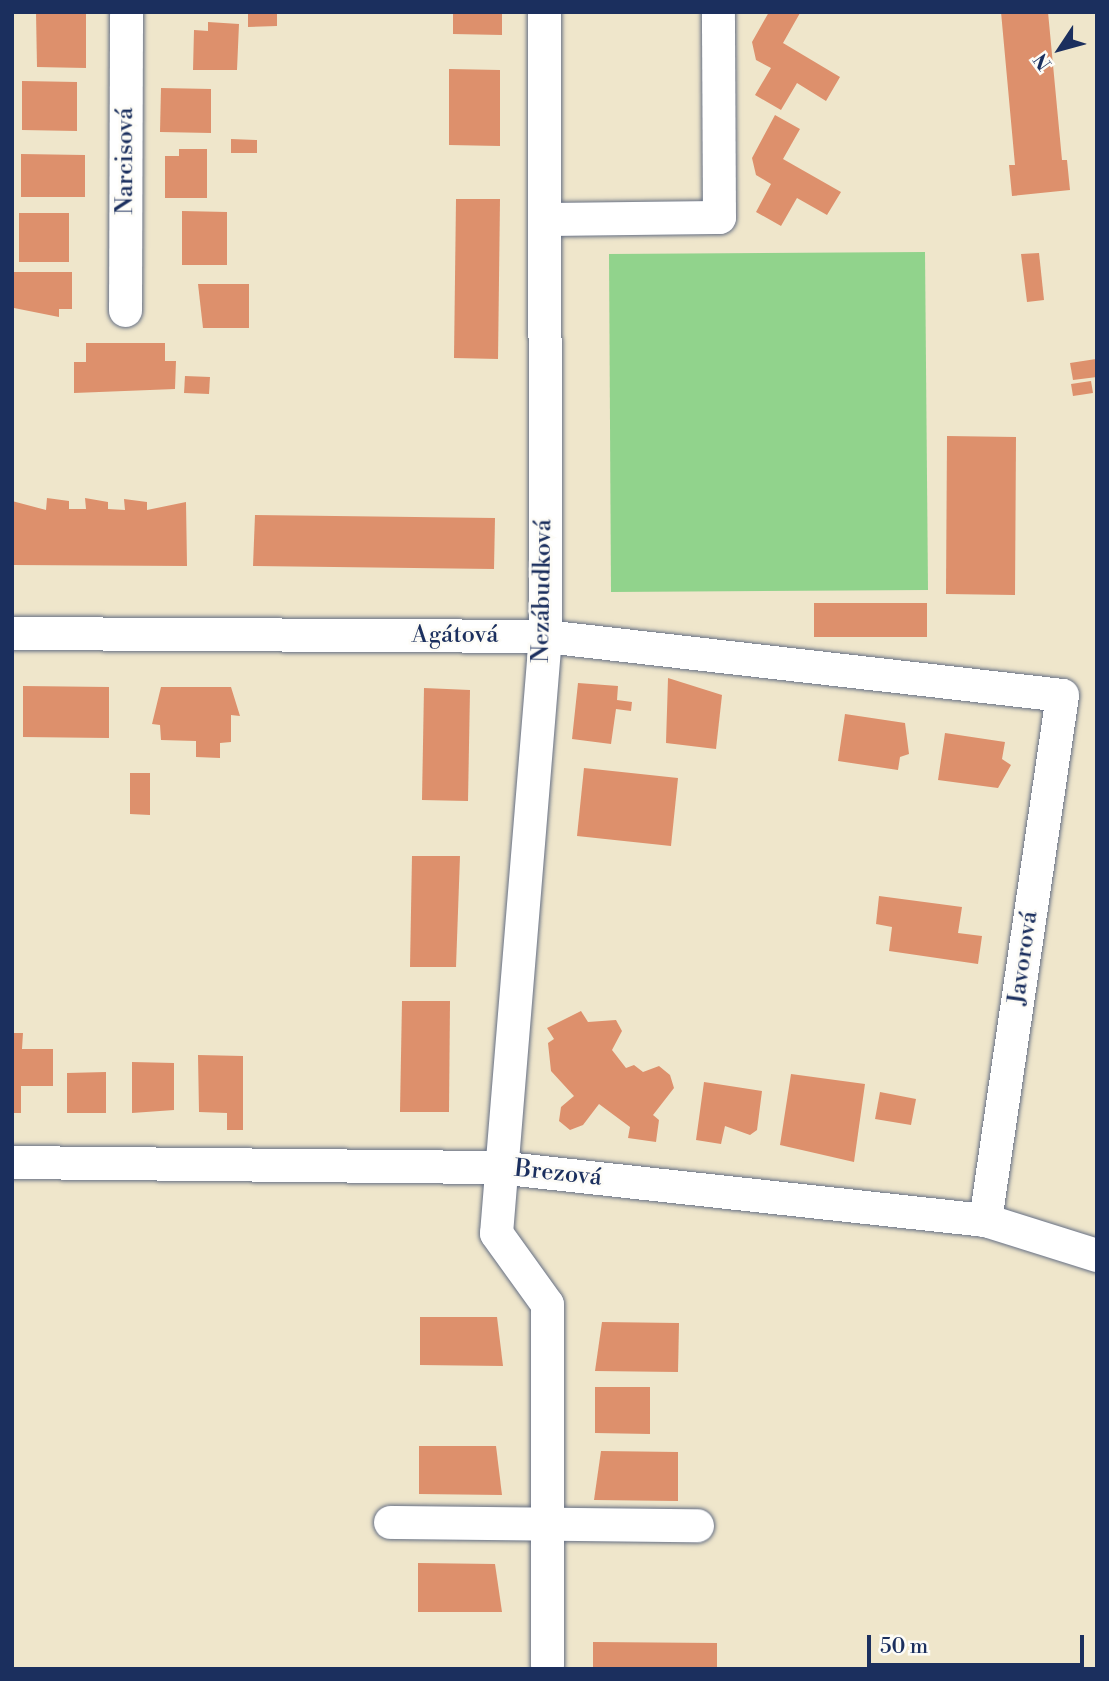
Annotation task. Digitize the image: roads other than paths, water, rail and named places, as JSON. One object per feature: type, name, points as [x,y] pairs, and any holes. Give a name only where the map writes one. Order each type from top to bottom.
[{"type":"street","name":"Narcisová","points":[[125,310],[126,12]]},
{"type":"street","name":"Nezábudková","points":[[544,12],[545,636],[497,1167],[496,1233],[547,1304],[547,1665]]},
{"type":"street","points":[[545,219],[719,217],[718,12]]},
{"type":"street","name":"Agátová","points":[[12,633],[545,636],[1062,695]]},
{"type":"street","name":"Javorová","points":[[985,1220],[1062,695]]},
{"type":"street","name":"Brezová","points":[[12,1162],[497,1167],[985,1220],[1097,1255]]},
{"type":"street","points":[[390,1522],[697,1525]]}]
